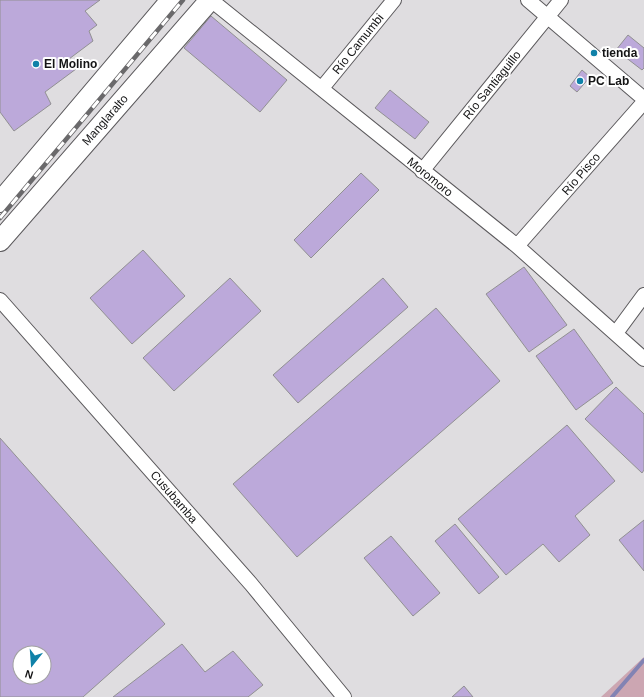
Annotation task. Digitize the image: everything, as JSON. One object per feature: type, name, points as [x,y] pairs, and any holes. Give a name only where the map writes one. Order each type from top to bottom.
[{"type":"main road","points":[[0,202],[171,0]]},
{"type":"main road","name":"Manglaralto","points":[[0,241],[211,0]]},
{"type":"street","name":"Moromoro","points":[[211,0],[517,246],[644,359]]},
{"type":"street","name":"Río Camumbi","points":[[322,88],[394,0]]},
{"type":"street","points":[[528,0],[644,100]]},
{"type":"street","name":"Río Santiaguillo","points":[[422,171],[562,0]]},
{"type":"street","name":"Río Pisco","points":[[517,246],[644,100]]},
{"type":"street","points":[[616,333],[644,295]]},
{"type":"street","name":"Cusubamba","points":[[0,300],[251,584],[344,697]]},
{"type":"shaded area","points":[[644,657],[644,697],[601,697]]},
{"type":"building","name":"El Molino","points":[[0,0],[100,0],[85,11],[97,25],[89,31],[93,41],[69,59],[76,69],[45,92],[51,104],[14,131],[0,112]]},
{"type":"building","points":[[211,16],[287,80],[260,112],[184,48]]},
{"type":"building","points":[[628,35],[644,48],[644,68],[642,70],[616,50]]},
{"type":"building","name":"PC Lab","points":[[582,70],[590,77],[577,92],[570,86]]},
{"type":"building","points":[[390,90],[429,122],[415,139],[375,108]]},
{"type":"building","points":[[361,173],[379,190],[311,258],[294,240]]},
{"type":"building","points":[[143,250],[185,296],[132,344],[90,298]]},
{"type":"building","points":[[524,267],[567,325],[529,352],[486,294]]},
{"type":"building","points":[[230,278],[261,311],[174,391],[143,358]]},
{"type":"building","points":[[383,278],[408,307],[298,403],[273,375]]},
{"type":"building","points":[[436,308],[500,381],[297,557],[233,484]]},
{"type":"building","points":[[574,329],[613,383],[576,410],[536,356]]},
{"type":"building","points":[[616,387],[644,414],[644,470],[642,473],[585,419]]},
{"type":"building","points":[[567,425],[615,481],[575,516],[590,535],[559,562],[543,544],[506,575],[458,519]]},
{"type":"building","points":[[0,438],[165,624],[83,697],[0,697]]},
{"type":"building","points":[[644,520],[644,571],[619,540]]},
{"type":"building","points":[[455,524],[499,577],[479,594],[435,541]]},
{"type":"building","points":[[391,536],[440,593],[413,616],[364,558]]},
{"type":"building","points":[[182,644],[205,672],[233,651],[263,685],[248,697],[113,697]]},
{"type":"building","points":[[464,686],[473,697],[452,697]]},
{"type":"waterway","points":[[612,697],[644,660]]},
{"type":"railway","points":[[0,218],[183,0]]},
{"type":"place","name":"tienda","points":[[594,53]]},
{"type":"place","name":"El Molino","points":[[36,64]]},
{"type":"place","name":"PC Lab","points":[[580,81]]}]
